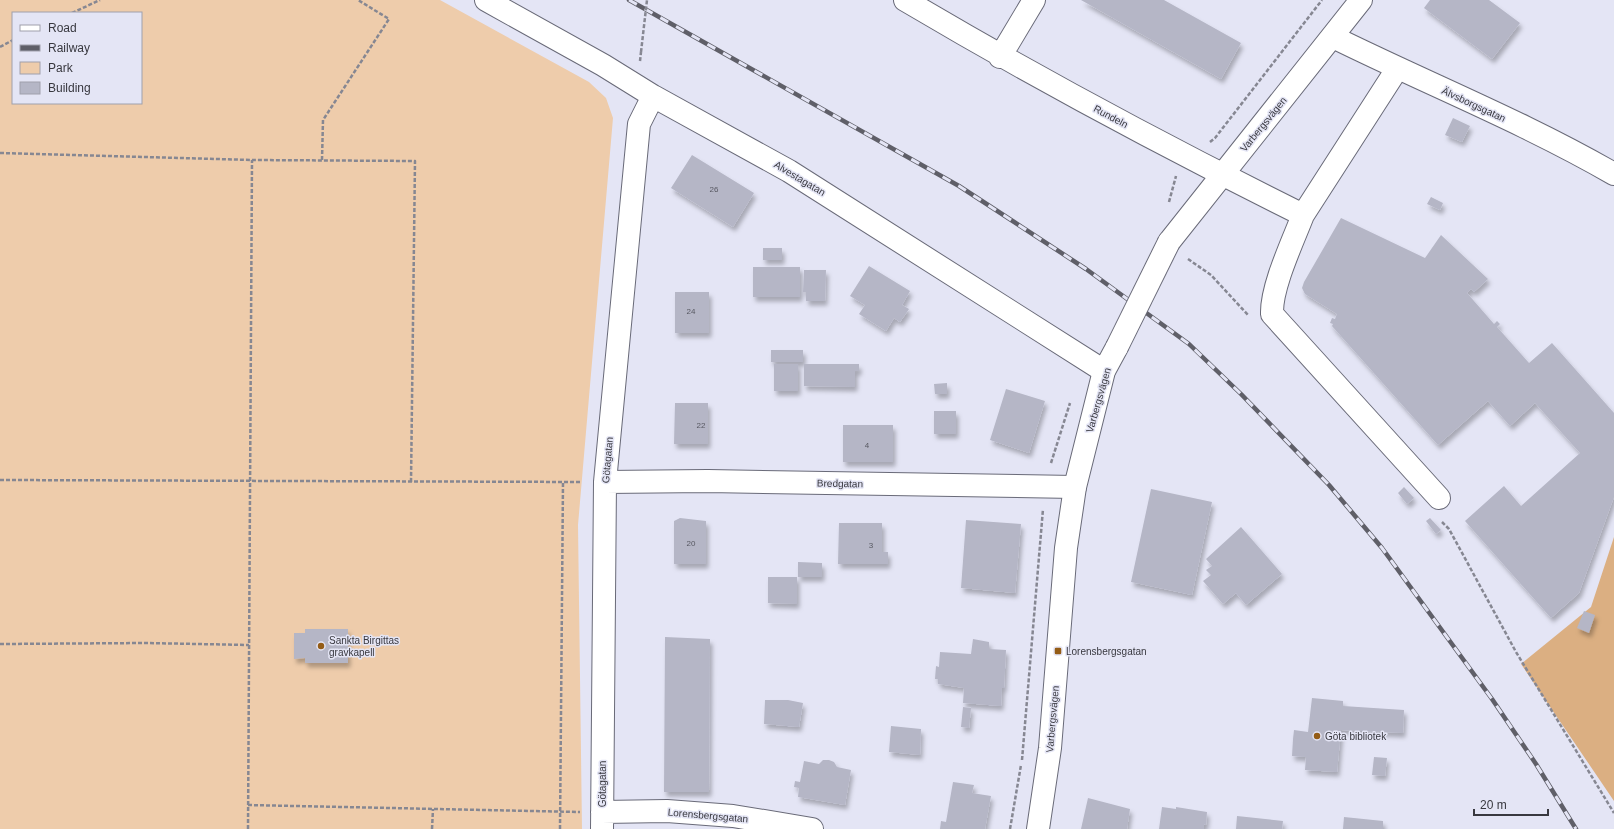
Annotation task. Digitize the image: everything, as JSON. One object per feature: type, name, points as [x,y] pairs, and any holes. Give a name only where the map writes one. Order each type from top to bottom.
[{"type":"street","name":"Alvestagatan","points":[[486,0],[603,65],[653,96],[790,170],[1104,371]]},
{"type":"street","name":"Rundeln","points":[[905,0],[1000,57],[1222,175],[1303,215]]},
{"type":"street","points":[[1000,57],[1034,0]]},
{"type":"street","name":"Varbergsvägen","points":[[1038,829],[1050,748],[1066,548],[1075,487],[1104,371],[1117,348],[1169,242],[1361,0]]},
{"type":"street","name":"Älvsborgsgatan","points":[[1332,37],[1397,69],[1488,109],[1584,157],[1614,174]]},
{"type":"street","points":[[1397,69],[1303,215],[1277,285],[1272,304],[1272,314],[1438,508]]},
{"type":"street","name":"Götagatan","points":[[602,821],[605,482],[639,124],[653,96]]},
{"type":"street","name":"Bredgatan","points":[[605,482],[708,480],[1075,487]]},
{"type":"street","name":"Lorensbergsgatan","points":[[602,821],[682,812],[733,816],[812,829]]},
{"type":"path","points":[[74,12],[100,0]]},
{"type":"path","points":[[322,160],[323,120],[389,19],[358,0]]},
{"type":"path","points":[[641,52],[648,0]]},
{"type":"path","points":[[1168,206],[1175,179],[1188,157],[1215,138],[1322,0]]},
{"type":"path","points":[[0,46],[12,40]]},
{"type":"path","points":[[0,153],[252,160],[415,161],[412,482]]},
{"type":"path","points":[[248,829],[252,160]]},
{"type":"path","points":[[1187,258],[1211,275],[1249,316]]},
{"type":"path","points":[[0,480],[605,482]]},
{"type":"path","points":[[560,829],[562,482]]},
{"type":"path","points":[[1438,508],[1516,652],[1614,813]]},
{"type":"path","points":[[0,644],[146,643],[249,645]]},
{"type":"path","points":[[248,805],[559,811],[602,821]]},
{"type":"path","points":[[432,829],[433,809]]},
{"type":"green space","points":[[0,0],[440,0],[589,82],[606,98],[613,118],[578,525],[582,829],[0,829]]},
{"type":"shaded area","points":[[1614,537],[1614,801],[1521,664],[1591,607]]},
{"type":"building","points":[[1081,0],[1164,0],[1241,43],[1221,79]]},
{"type":"building","points":[[1430,0],[1489,0],[1520,23],[1492,59],[1424,8]]},
{"type":"building","points":[[1453,118],[1470,126],[1462,142],[1445,135]]},
{"type":"building","points":[[692,155],[754,193],[733,227],[671,188]]},
{"type":"building","points":[[1431,197],[1443,203],[1440,210],[1427,204]]},
{"type":"building","points":[[1341,218],[1425,258],[1441,235],[1488,279],[1474,292],[1471,289],[1467,293],[1494,324],[1497,321],[1500,324],[1497,327],[1529,363],[1552,343],[1614,413],[1614,497],[1579,593],[1551,618],[1465,521],[1504,486],[1521,506],[1580,453],[1535,403],[1510,426],[1488,401],[1438,445],[1332,326],[1333,324],[1330,323],[1332,318],[1335,319],[1337,314],[1305,294],[1302,288]]},
{"type":"building","points":[[763,248],[782,248],[782,260],[763,260]]},
{"type":"building","points":[[869,266],[910,291],[902,305],[909,309],[900,322],[894,318],[886,331],[859,314],[865,305],[850,296]]},
{"type":"building","points":[[753,267],[800,267],[800,297],[753,297]]},
{"type":"building","points":[[804,270],[826,270],[825,301],[806,301],[806,292],[803,292]]},
{"type":"building","points":[[675,292],[709,292],[709,333],[675,333]]},
{"type":"building","points":[[771,350],[803,350],[803,362],[771,362]]},
{"type":"building","points":[[774,364],[798,364],[798,391],[774,391]]},
{"type":"building","points":[[804,364],[859,364],[859,371],[855,371],[855,387],[804,386]]},
{"type":"building","points":[[947,383],[947,394],[935,394],[934,384]]},
{"type":"building","points":[[1006,389],[1045,401],[1029,453],[990,440]]},
{"type":"building","points":[[675,403],[708,403],[708,444],[674,444]]},
{"type":"building","points":[[934,411],[956,411],[956,434],[934,434]]},
{"type":"building","points":[[843,425],[893,425],[893,462],[843,462]]},
{"type":"building","points":[[1404,487],[1414,498],[1407,504],[1398,493]]},
{"type":"building","points":[[1151,489],[1212,502],[1192,595],[1131,582]]},
{"type":"building","points":[[680,518],[706,521],[706,564],[674,564],[674,521]]},
{"type":"building","points":[[1430,518],[1441,530],[1436,534],[1426,521]]},
{"type":"building","points":[[966,520],[1021,524],[1015,593],[961,588]]},
{"type":"building","points":[[839,523],[882,523],[882,552],[888,552],[888,564],[838,564]]},
{"type":"building","points":[[1241,527],[1282,574],[1246,605],[1236,593],[1223,604],[1203,581],[1211,575],[1206,570],[1212,566],[1206,559]]},
{"type":"building","points":[[798,562],[822,563],[822,577],[798,577]]},
{"type":"building","points":[[768,577],[797,577],[797,604],[768,603]]},
{"type":"building","points":[[1584,611],[1595,615],[1589,633],[1577,628]]},
{"type":"building","name":"Sankta Birgittas gravkapell","points":[[305,629],[348,629],[348,663],[305,663],[305,658],[294,659],[294,633],[305,633]]},
{"type":"building","points":[[665,637],[710,639],[709,792],[664,792]]},
{"type":"building","points":[[973,639],[989,642],[989,649],[1006,650],[1004,688],[1002,688],[1001,706],[963,703],[964,688],[938,684],[938,679],[935,679],[936,666],[939,667],[940,652],[971,654]]},
{"type":"building","name":"Göta bibliotek","points":[[1312,698],[1343,701],[1343,706],[1404,710],[1403,733],[1341,730],[1337,772],[1305,770],[1306,757],[1292,756],[1293,739],[1294,730],[1308,732]]},
{"type":"building","points":[[765,700],[788,700],[803,703],[799,727],[764,724]]},
{"type":"building","points":[[963,707],[971,708],[969,728],[961,727]]},
{"type":"building","points":[[891,726],[921,729],[920,755],[889,752]]},
{"type":"building","points":[[1374,757],[1387,758],[1385,776],[1372,775]]},
{"type":"building","points":[[823,760],[829,760],[834,762],[837,767],[851,770],[845,805],[798,797],[799,788],[794,787],[795,781],[800,782],[804,761],[819,764]]},
{"type":"building","points":[[953,782],[974,785],[972,793],[991,796],[985,829],[940,829],[941,821],[946,822]]},
{"type":"building","points":[[1088,798],[1130,809],[1127,829],[1081,829]]},
{"type":"building","points":[[1162,807],[1176,809],[1176,807],[1207,812],[1206,825],[1204,824],[1204,829],[1159,829]]},
{"type":"building","points":[[1237,816],[1283,821],[1282,829],[1236,829]]},
{"type":"building","points":[[1344,817],[1383,821],[1383,829],[1343,829]]},
{"type":"railway","points":[[629,0],[959,186],[1086,269],[1189,344],[1241,394],[1329,485],[1382,548],[1492,699],[1536,764],[1576,829]]},
{"type":"place","name":"Sankta Birgittas gravkapell","points":[[321,646]]},
{"type":"place","name":"Lorensbergsgatan","points":[[1058,651]]},
{"type":"place","name":"Göta bibliotek","points":[[1317,736]]}]
